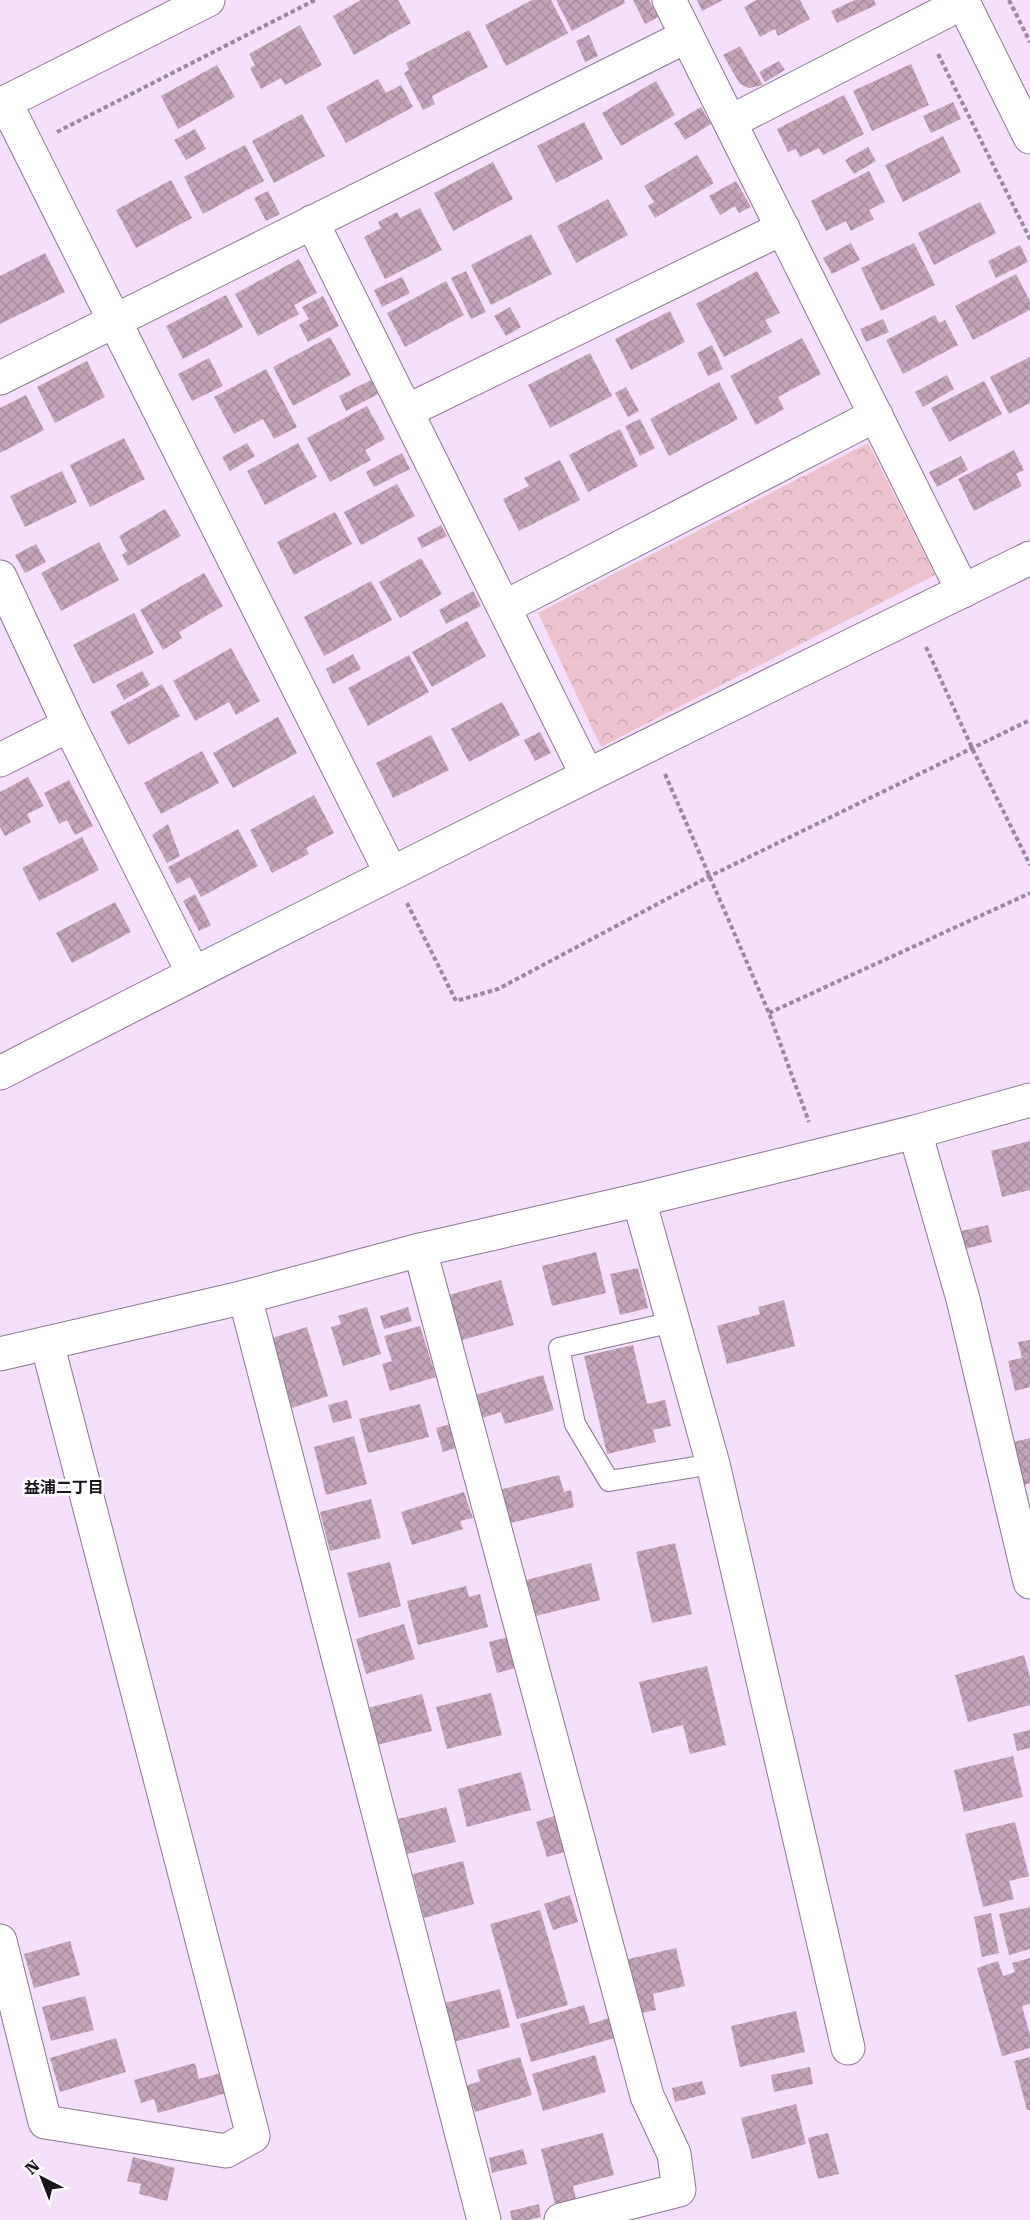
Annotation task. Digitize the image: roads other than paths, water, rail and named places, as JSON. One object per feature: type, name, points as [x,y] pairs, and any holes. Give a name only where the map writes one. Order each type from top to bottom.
[{"type":"street","points":[[669,0],[963,591]]},
{"type":"street","points":[[730,122],[923,24],[963,1],[1030,137]]},
{"type":"street","points":[[190,4],[2,103],[27,147],[392,873]]},
{"type":"street","points":[[0,378],[687,36]]},
{"type":"street","points":[[312,222],[587,775]]},
{"type":"street","points":[[407,411],[783,228]]},
{"type":"street","points":[[505,607],[876,415]]},
{"type":"street","points":[[0,1073],[193,973],[587,775],[1030,558]]},
{"type":"street","points":[[0,578],[69,725],[193,973]]},
{"type":"street","points":[[0,759],[69,725]]},
{"type":"street","points":[[0,1354],[245,1297],[420,1250],[639,1200],[915,1132],[1030,1100]]},
{"type":"street","points":[[915,1132],[963,1299],[1030,1582]]},
{"type":"street","points":[[639,1200],[713,1464],[848,2049]]},
{"type":"street","points":[[420,1250],[647,2096],[675,2154],[679,2190],[561,2220]]},
{"type":"street","points":[[245,1297],[484,2220]]},
{"type":"street","points":[[0,1941],[45,2122],[226,2151],[252,2136],[46,1343]]},
{"type":"lane","points":[[673,1322],[559,1348],[575,1424],[609,1481],[713,1464]]},
{"type":"district","name":"益浦二丁目","points":[[64,1487]]}]
